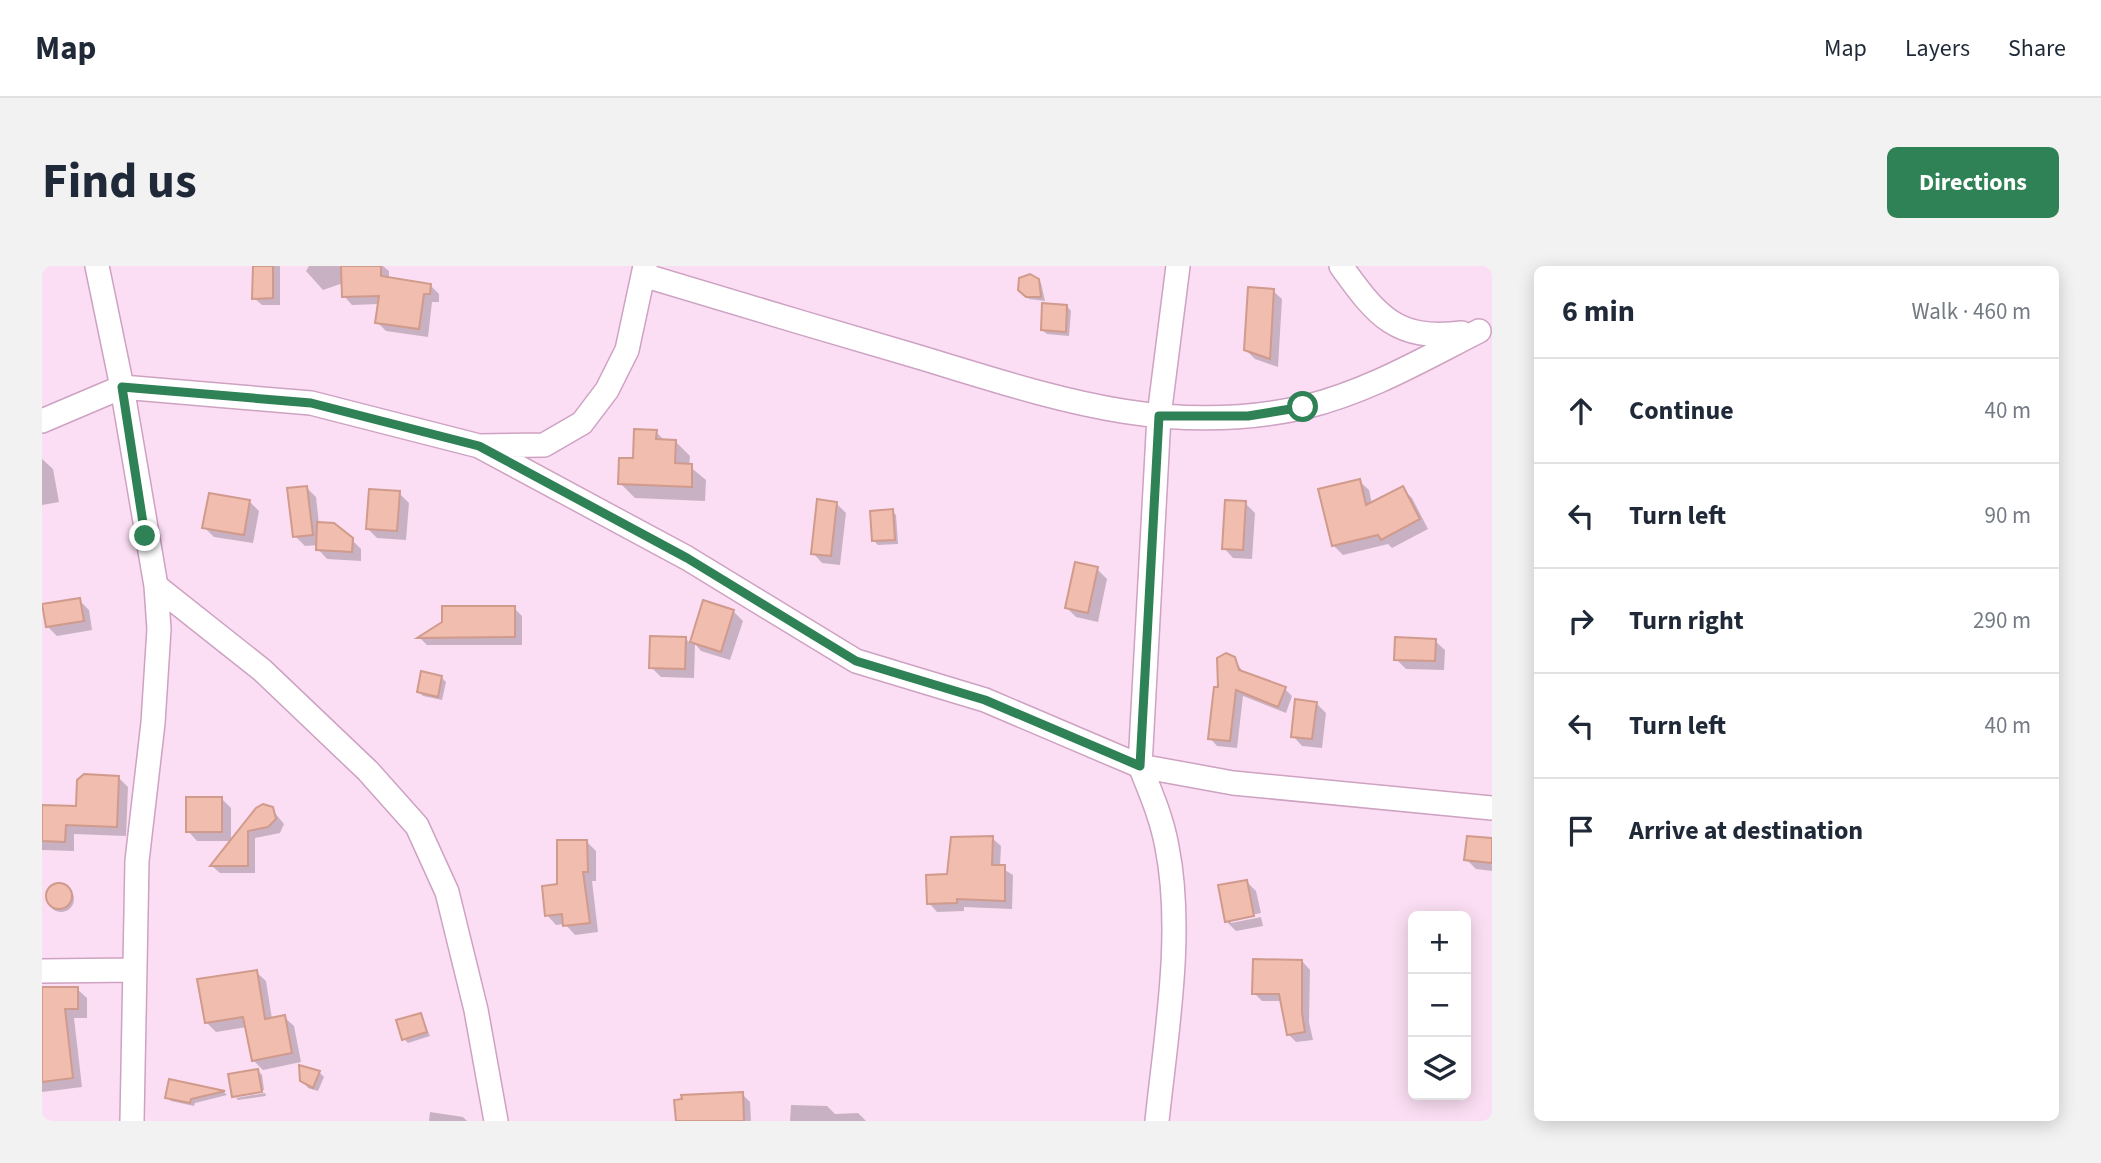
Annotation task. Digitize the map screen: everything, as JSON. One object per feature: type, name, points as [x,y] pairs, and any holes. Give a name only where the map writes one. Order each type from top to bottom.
[{"type":"street","points":[[97,266],[122,387],[156,586],[159,629],[156,681],[140,818],[132,1121]]},
{"type":"street","points":[[1157,1121],[1168,1017],[1172,891],[1160,816],[1140,766],[1159,416],[1178,266]]},
{"type":"street","points":[[1340,266],[1361,294],[1393,325],[1418,335],[1485,330]]},
{"type":"street","points":[[479,446],[544,445],[582,423],[607,390],[627,349],[644,271],[1099,409],[1159,416],[1248,416],[1342,397],[1379,383],[1485,330]]},
{"type":"street","points":[[42,421],[122,387],[311,403],[479,446],[687,558],[856,661],[985,700],[1140,766],[1233,783],[1492,808]]},
{"type":"street","points":[[156,586],[262,670],[368,771],[416,826],[447,892],[476,1010],[496,1121]]},
{"type":"street","points":[[42,971],[135,970]]},
{"type":"building","points":[[253,266],[273,266],[273,298],[252,299]]},
{"type":"building","points":[[341,266],[381,266],[381,276],[431,284],[430,294],[424,294],[419,329],[375,323],[379,296],[342,297]]},
{"type":"building","points":[[1030,274],[1039,279],[1041,297],[1026,297],[1018,290],[1019,278]]},
{"type":"building","points":[[1248,287],[1274,289],[1270,359],[1244,350]]},
{"type":"building","points":[[1042,303],[1067,305],[1066,332],[1041,330]]},
{"type":"building","points":[[634,429],[657,430],[656,439],[676,440],[675,463],[692,464],[692,487],[618,484],[619,458],[633,458]]},
{"type":"building","points":[[1360,479],[1366,505],[1403,486],[1420,519],[1381,540],[1378,535],[1332,546],[1318,489]]},
{"type":"building","points":[[307,486],[313,535],[293,537],[287,488]]},
{"type":"building","points":[[369,489],[400,491],[397,531],[366,529]]},
{"type":"building","points":[[209,493],[250,500],[244,535],[202,528]]},
{"type":"building","points":[[817,499],[837,502],[831,556],[811,554]]},
{"type":"building","points":[[1225,500],[1246,501],[1243,550],[1222,549]]},
{"type":"building","points":[[893,509],[895,540],[872,541],[870,511]]},
{"type":"building","points":[[317,522],[334,523],[353,538],[352,552],[316,550]]},
{"type":"building","points":[[1075,562],[1098,567],[1088,613],[1065,608]]},
{"type":"building","points":[[80,598],[84,621],[46,627],[42,604]]},
{"type":"building","points":[[703,600],[734,610],[721,652],[690,642]]},
{"type":"building","points":[[442,606],[515,606],[515,637],[417,638],[442,622]]},
{"type":"building","points":[[650,636],[686,637],[685,669],[649,668]]},
{"type":"building","points":[[1395,637],[1436,639],[1435,661],[1394,660]]},
{"type":"building","points":[[1226,653],[1235,657],[1239,670],[1286,687],[1278,707],[1236,690],[1230,741],[1208,739],[1214,687],[1218,687],[1217,658]]},
{"type":"building","points":[[421,671],[442,676],[438,697],[417,692]]},
{"type":"building","points":[[1295,699],[1317,702],[1312,739],[1291,737]]},
{"type":"building","points":[[84,774],[119,776],[117,827],[66,825],[65,842],[42,841],[42,805],[76,806],[77,780]]},
{"type":"building","points":[[186,797],[222,797],[222,832],[186,832]]},
{"type":"building","points":[[263,804],[273,807],[276,819],[268,827],[248,831],[248,866],[210,866],[256,808]]},
{"type":"building","points":[[993,836],[992,865],[1005,865],[1005,901],[957,899],[957,903],[927,904],[926,875],[947,874],[951,837]]},
{"type":"building","points":[[1467,836],[1492,838],[1492,863],[1464,860]]},
{"type":"building","points":[[557,840],[587,840],[588,872],[583,872],[590,923],[563,926],[562,914],[545,916],[542,886],[557,884]]},
{"type":"building","points":[[1247,880],[1254,916],[1225,922],[1218,885]]},
{"type":"building","points":[[59,883],[68,887],[72,896],[68,905],[59,909],[50,905],[46,896],[50,887]]},
{"type":"building","points":[[1253,959],[1302,960],[1302,1013],[1305,1032],[1287,1035],[1279,994],[1252,994]]},
{"type":"building","points":[[257,970],[265,1019],[285,1015],[292,1053],[252,1061],[243,1017],[205,1023],[197,979]]},
{"type":"building","points":[[42,987],[78,987],[78,1009],[65,1009],[73,1078],[42,1082]]},
{"type":"building","points":[[421,1013],[427,1032],[402,1040],[396,1020]]},
{"type":"building","points":[[299,1065],[320,1071],[313,1088],[300,1081]]},
{"type":"building","points":[[258,1069],[262,1092],[232,1097],[228,1074]]},
{"type":"building","points":[[169,1079],[225,1091],[191,1099],[190,1103],[165,1098]]},
{"type":"building","points":[[743,1092],[744,1121],[676,1121],[674,1100],[682,1099],[681,1095]]},
{"type":"route","points":[[145,536],[122,387],[311,403],[479,446],[687,558],[856,661],[891,674],[985,700],[1140,766],[1159,416],[1248,416],[1303,407]]}]
